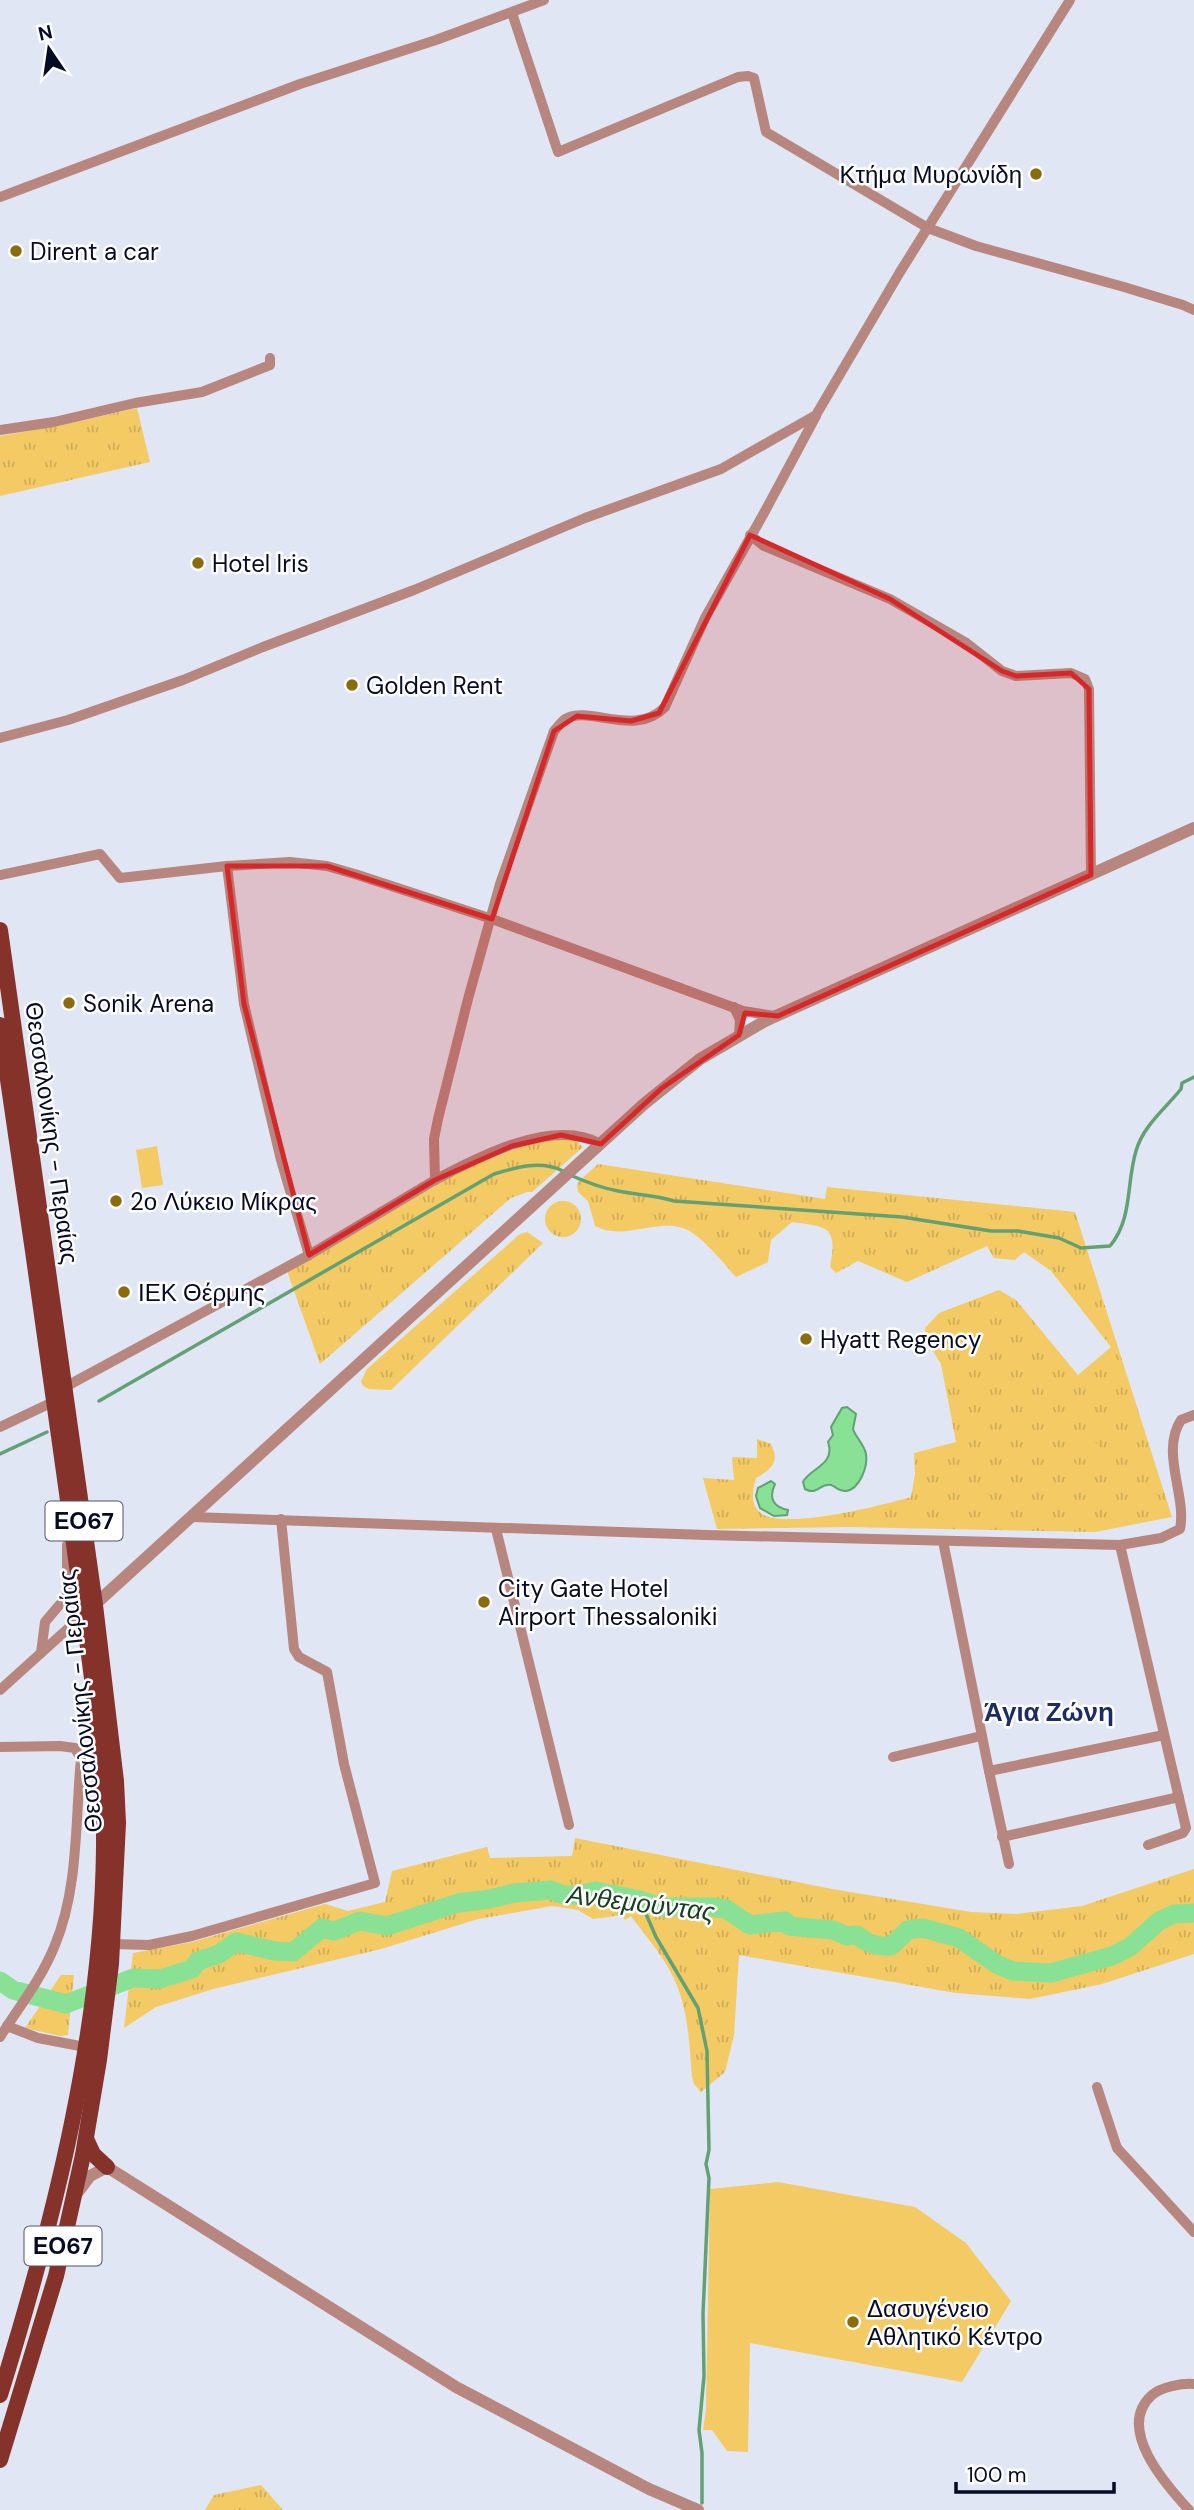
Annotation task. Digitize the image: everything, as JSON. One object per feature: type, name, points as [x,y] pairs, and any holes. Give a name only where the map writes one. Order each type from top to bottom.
[{"type":"main road","name":"Θεσσαλονίκης - Περαίας","points":[[0,930],[61,1400],[66,1489],[89,1610],[117,1793],[117,1877],[113,1944],[104,1965]]},
{"type":"main road","name":"Θεσσαλονίκης - Περαίας","points":[[0,1025],[3,1073],[61,1400],[72,1437],[89,1610],[104,1824],[104,1965],[86,2139],[49,2298],[0,2460]]},
{"type":"main road","name":"Θεσσαλονίκης - Περαίας","points":[[0,2395],[50,2221],[85,2047],[96,2025]]},
{"type":"main road","points":[[86,2139],[93,2154],[107,2167]]},
{"type":"street","points":[[0,197],[300,84],[544,0]]},
{"type":"street","points":[[435,1180],[434,1139],[468,999],[508,860],[531,802],[554,731],[565,719],[577,716],[631,721],[653,716],[665,707],[705,618],[816,415],[1070,0]]},
{"type":"street","points":[[512,13],[558,152],[738,77],[748,76],[754,78],[766,132],[928,228],[1003,254],[1124,287],[1194,310]]},
{"type":"street","points":[[0,430],[54,422],[135,403],[202,392],[270,365],[270,358]]},
{"type":"street","points":[[0,735],[68,720],[183,680],[272,643],[414,590],[585,518],[721,469],[816,415]]},
{"type":"street","points":[[750,535],[764,546],[890,599],[924,621],[965,642],[1002,671],[1016,677],[1072,673],[1085,679],[1089,689],[1091,875]]},
{"type":"street","points":[[0,1690],[662,1088],[700,1059],[739,1035],[778,1016],[1194,828]]},
{"type":"street","points":[[0,875],[100,854],[120,878],[290,862],[327,866],[492,919],[753,1014],[778,1016]]},
{"type":"street","points":[[227,866],[244,1004],[281,1160],[309,1255]]},
{"type":"street","points":[[734,1007],[740,1020],[739,1035]]},
{"type":"street","points":[[0,1427],[61,1400],[466,1163],[540,1137],[581,1136],[601,1143]]},
{"type":"street","points":[[191,1517],[496,1529],[1120,1545],[1161,1538],[1180,1529],[1182,1520],[1174,1465],[1175,1432],[1181,1420],[1194,1415]]},
{"type":"street","points":[[41,1653],[45,1622],[67,1596],[66,1489]]},
{"type":"street","points":[[113,1944],[149,1945],[192,1936],[375,1884],[344,1764],[327,1672],[299,1657],[294,1649],[281,1519]]},
{"type":"street","points":[[496,1529],[569,1825]]},
{"type":"street","points":[[943,1541],[1009,1864]]},
{"type":"street","points":[[1120,1545],[1185,1832],[1148,1845]]},
{"type":"street","points":[[893,1756],[981,1735]]},
{"type":"street","points":[[989,1772],[1164,1735]]},
{"type":"street","points":[[0,1747],[75,1748],[81,1759],[73,1863],[58,1939],[45,1966],[0,2037]]},
{"type":"street","points":[[1002,1837],[1179,1797]]},
{"type":"street","points":[[7,2026],[38,2038],[85,2047]]},
{"type":"street","points":[[1097,2087],[1117,2148],[1194,2232]]},
{"type":"street","points":[[74,2198],[90,2176],[107,2167],[456,2387],[684,2508],[698,2510]]},
{"type":"street","points":[[1188,2510],[1159,2477],[1145,2452],[1139,2430],[1142,2410],[1149,2397],[1158,2390],[1194,2384]]},
{"type":"highlighted area","points":[[750,535],[890,599],[1002,671],[1016,676],[1071,673],[1089,689],[1091,875],[778,1016],[745,1013],[739,1035],[662,1088],[601,1144],[561,1135],[512,1146],[435,1180],[309,1255],[244,1004],[227,866],[327,866],[492,919],[554,731],[577,716],[631,721],[659,713]]},
{"type":"green space","points":[[137,408],[150,462],[0,496],[0,436]]},
{"type":"green space","points":[[573,1138],[583,1147],[532,1192],[511,1198],[320,1364],[287,1271],[466,1168],[539,1140]]},
{"type":"green space","points":[[157,1146],[163,1185],[142,1188],[136,1150]]},
{"type":"green space","points":[[598,1164],[825,1199],[827,1187],[1075,1212],[1172,1517],[1095,1532],[849,1527],[717,1529],[703,1478],[734,1480],[732,1457],[757,1458],[757,1439],[771,1444],[775,1456],[770,1468],[756,1478],[753,1489],[754,1505],[766,1516],[779,1519],[816,1517],[911,1497],[915,1474],[914,1453],[956,1442],[941,1364],[927,1342],[925,1328],[939,1313],[999,1290],[1016,1300],[1078,1375],[1111,1347],[1051,1271],[1024,1252],[1015,1260],[994,1258],[987,1246],[907,1282],[858,1261],[836,1273],[830,1267],[832,1243],[828,1231],[814,1225],[792,1222],[771,1240],[768,1262],[736,1277],[704,1242],[683,1228],[662,1226],[617,1231],[595,1226],[588,1201],[578,1192],[577,1183]]},
{"type":"green space","points":[[563,1201],[575,1207],[581,1219],[575,1231],[563,1237],[551,1231],[545,1219],[551,1207]]},
{"type":"green space","points":[[527,1232],[543,1243],[391,1390],[369,1389],[363,1386],[361,1381],[367,1369],[520,1234]]},
{"type":"green space","points":[[1093,1440],[1119,1466],[1107,1477],[1081,1451]]},
{"type":"green space","points":[[1071,1459],[1097,1485],[1085,1496],[1060,1469]]},
{"type":"green space","points":[[575,1838],[832,1889],[971,1912],[1016,1914],[1082,1906],[1194,1869],[1194,1954],[1102,1984],[1030,1999],[956,1993],[739,1955],[734,2035],[725,2072],[701,2092],[694,2084],[692,2076],[680,1994],[661,1956],[631,1916],[625,1920],[622,1915],[593,1919],[578,1910],[552,1906],[478,1919],[381,1949],[213,1989],[156,2007],[124,2028],[133,1953],[192,1942],[325,1904],[348,1911],[385,1902],[392,1871],[487,1847],[490,1858],[572,1856]]},
{"type":"green space","points":[[61,1975],[74,1975],[68,2035],[60,2036],[25,2028]]},
{"type":"green space","name":"Δασυγένειο Αθλητικό Κέντρο","points":[[778,2182],[915,2207],[966,2243],[1011,2301],[962,2382],[750,2343],[748,2452],[727,2451],[712,2430],[703,2430],[706,2410],[710,2189]]},
{"type":"green space","points":[[261,2485],[283,2510],[205,2510],[214,2495]]},
{"type":"shaded area","points":[[847,1407],[856,1414],[853,1429],[866,1454],[862,1476],[855,1486],[846,1491],[827,1485],[809,1491],[805,1489],[803,1482],[828,1456],[828,1442],[833,1435],[831,1427],[842,1408]]},
{"type":"shaded area","points":[[771,1481],[775,1484],[772,1498],[779,1507],[788,1510],[787,1515],[774,1516],[760,1508],[756,1496],[758,1488]]},
{"type":"waterway","points":[[570,1175],[606,1188],[674,1201],[902,1217],[1059,1238],[1081,1248],[1110,1246],[1126,1212],[1139,1142],[1181,1089],[1182,1083],[1194,1077]]},
{"type":"waterway","points":[[99,1401],[494,1174],[538,1165],[563,1171]]},
{"type":"waterway","points":[[0,1454],[47,1432]]},
{"type":"waterway","name":"Ανθεμούντας","points":[[0,1981],[13,1990],[66,2004],[133,1978],[160,1979],[192,1969],[198,1961],[219,1954],[236,1942],[275,1951],[293,1952],[322,1928],[334,1931],[360,1921],[387,1926],[458,1903],[514,1893],[551,1890],[564,1895],[596,1891],[661,1907],[726,1909],[750,1925],[785,1921],[789,1926],[833,1930],[847,1936],[857,1935],[869,1943],[881,1946],[891,1946],[908,1930],[923,1928],[959,1938],[998,1965],[1013,1971],[1051,1973],[1112,1956],[1130,1947],[1159,1921],[1174,1914],[1194,1913]]},
{"type":"waterway","points":[[640,1900],[656,1937],[698,2008],[707,2051],[709,2150],[706,2164],[709,2178],[703,2314],[704,2376],[699,2430],[702,2503]]},
{"type":"place","name":"Κτήμα Μυρωνίδη","points":[[1036,174]]},
{"type":"place","name":"Dirent a car","points":[[16,251]]},
{"type":"place","name":"Hotel Iris","points":[[198,563]]},
{"type":"place","name":"Golden Rent","points":[[352,685]]},
{"type":"place","name":"Sonik Arena","points":[[69,1003]]},
{"type":"place","name":"2ο Λύκειο Μίκρας","points":[[116,1201]]},
{"type":"place","name":"ΙΕΚ Θέρμης","points":[[124,1292]]},
{"type":"place","name":"Hyatt Regency","points":[[806,1339]]},
{"type":"place","name":"City Gate Hotel Airport Thessaloniki","points":[[484,1602]]},
{"type":"place","name":"Δασυγένειο Αθλητικό Κέντρο","points":[[853,2322]]},
{"type":"district","name":"Άγια Ζώνη","points":[[1049,1712]]}]
